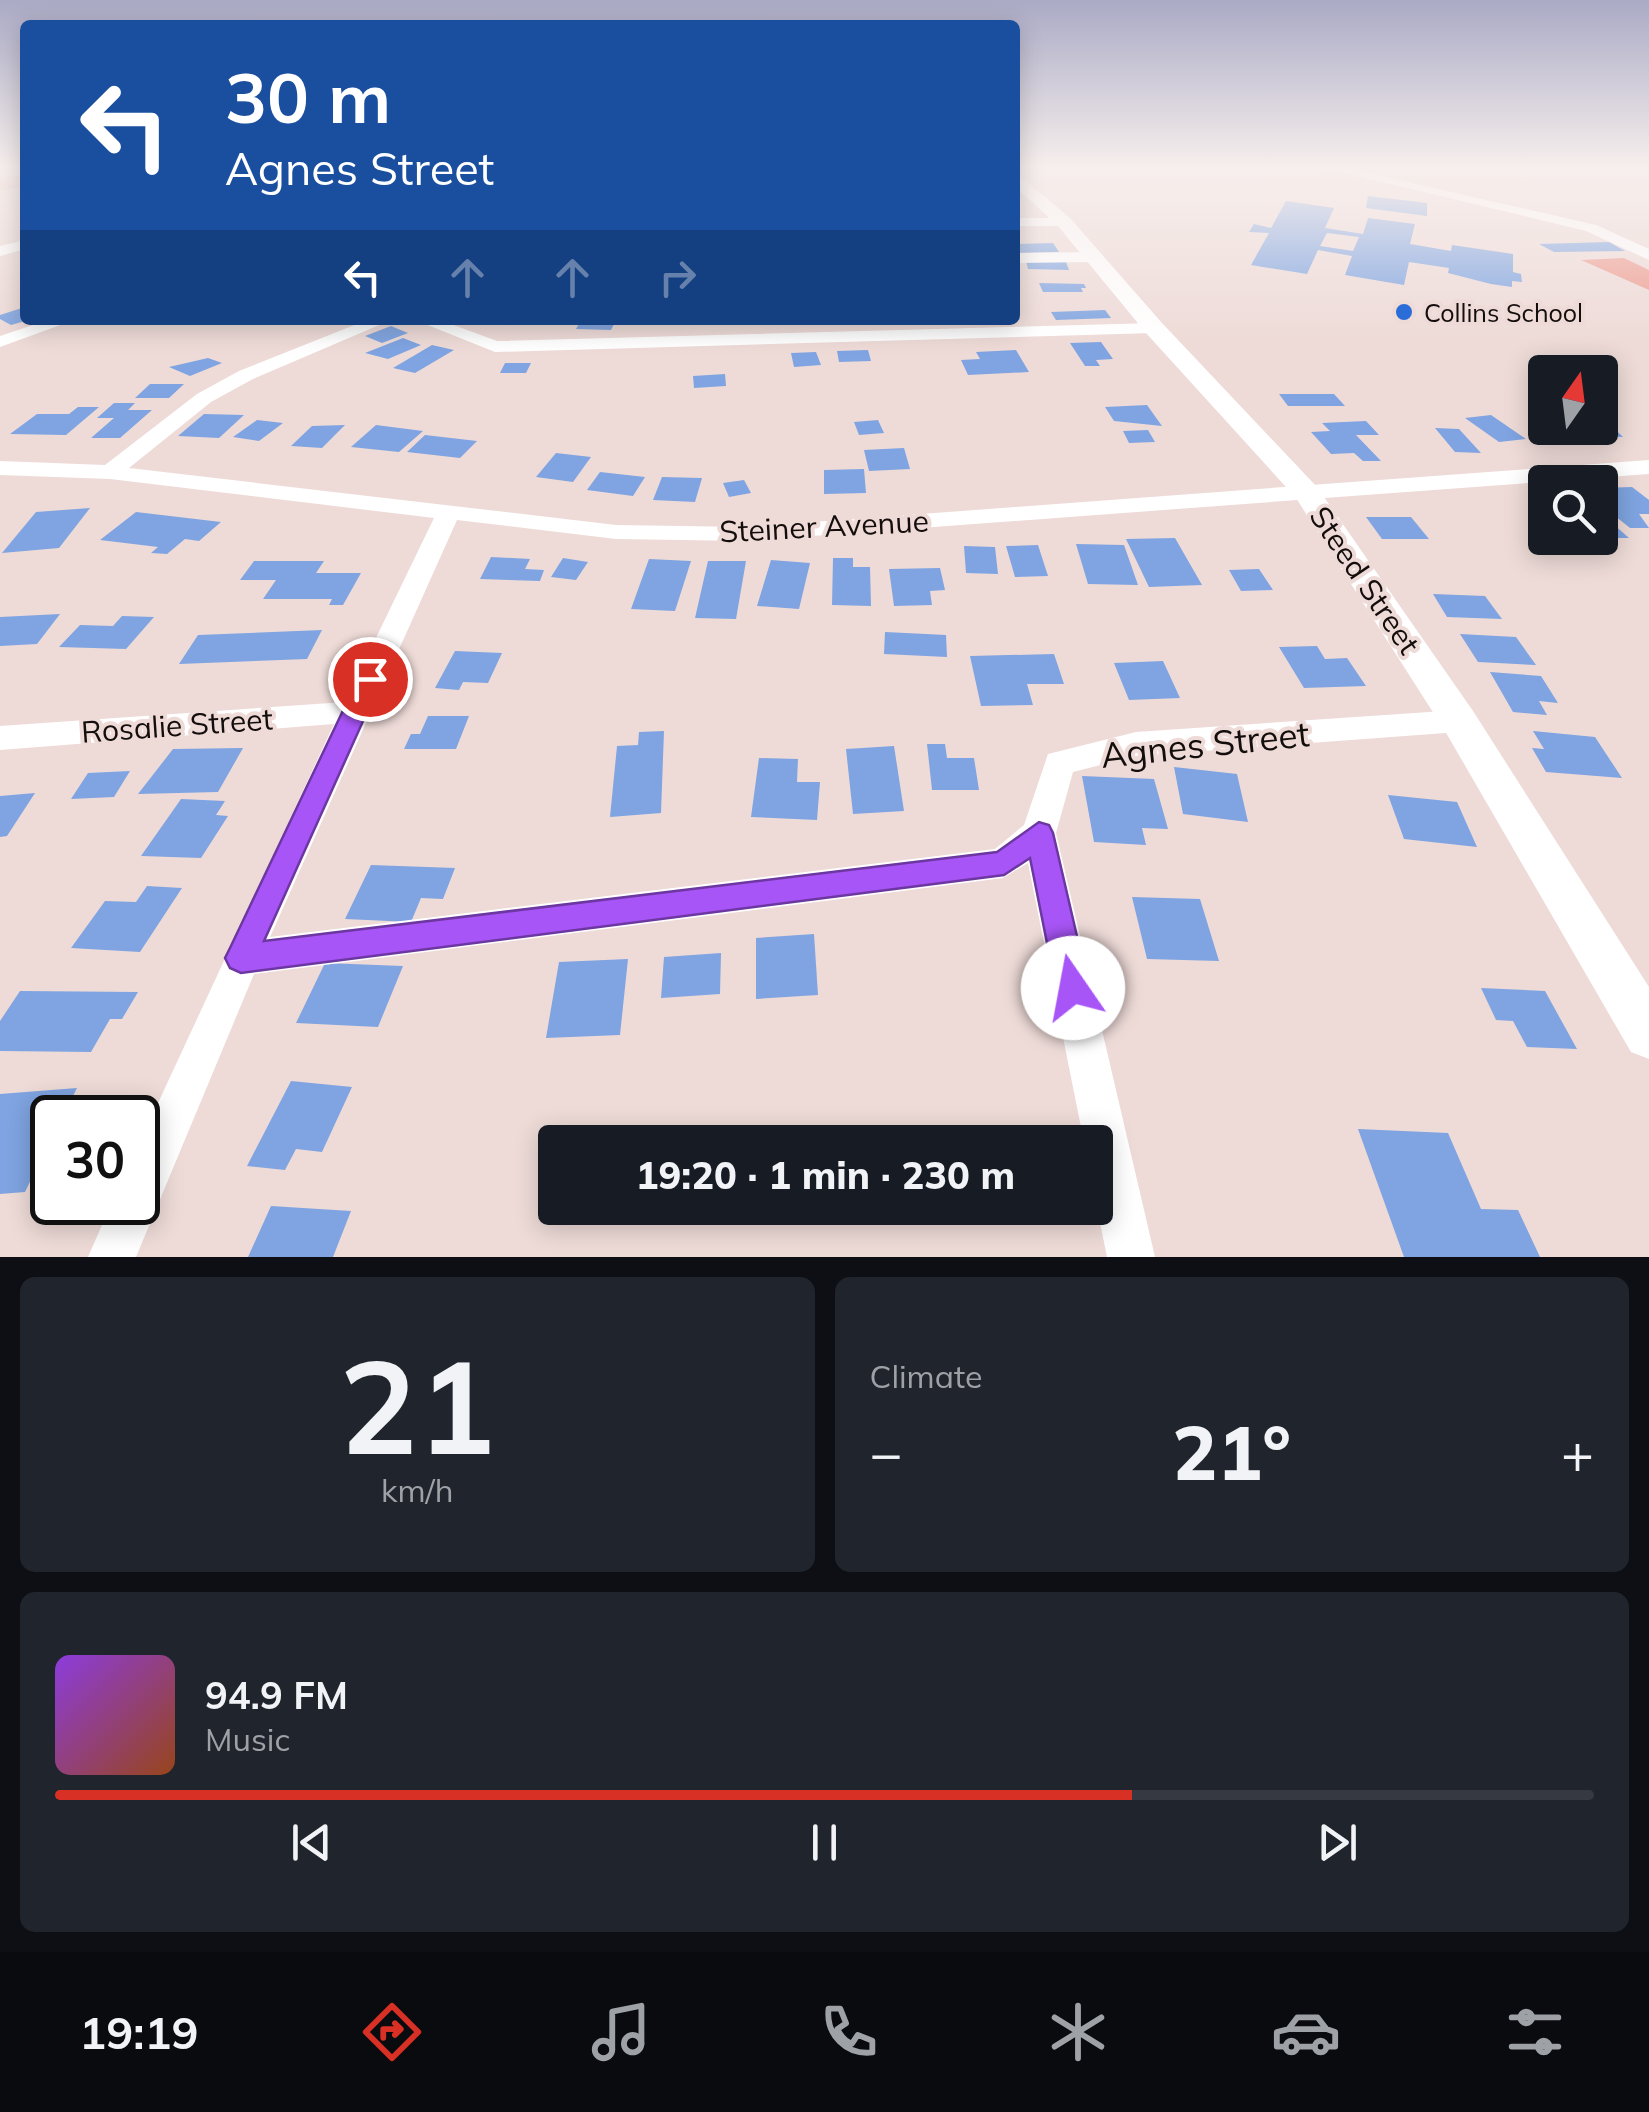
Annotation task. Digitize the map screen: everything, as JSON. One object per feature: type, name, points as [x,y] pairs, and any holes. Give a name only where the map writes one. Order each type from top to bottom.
[{"type":"street","name":"Steed Street","points":[[1066,225],[1154,328],[1306,493],[1459,720],[1649,1034]]},
{"type":"street","points":[[1577,225],[1649,255]]},
{"type":"street","points":[[1020,258],[1096,257]]},
{"type":"street","points":[[0,342],[49,325]]},
{"type":"street","points":[[110,472],[204,398],[232,382],[370,325]]},
{"type":"street","points":[[437,325],[495,347],[1154,328]]},
{"type":"street","points":[[711,340],[722,325]]},
{"type":"street","name":"Steiner Avenue","points":[[0,468],[110,472],[616,532],[746,534],[1649,467]]},
{"type":"street","points":[[160,1145],[241,958],[448,514]]},
{"type":"street","name":"Rosalie Street","points":[[0,738],[355,712]]},
{"type":"street","name":"Agnes Street","points":[[1039,833],[1059,764],[1136,744],[1459,720]]},
{"type":"street","points":[[241,958],[1004,863],[1039,833],[1131,1257]]},
{"type":"street","points":[[112,1257],[125,1225]]},
{"type":"shaded area","points":[[1624,258],[1649,270],[1649,290],[1581,260]]},
{"type":"building","points":[[1257,225],[1271,228],[1273,225],[1327,225],[1325,228],[1363,234],[1366,225],[1415,225],[1410,244],[1451,251],[1452,245],[1513,254],[1513,272],[1521,274],[1522,282],[1512,281],[1512,287],[1491,284],[1448,273],[1449,268],[1409,262],[1404,285],[1345,275],[1352,256],[1318,250],[1307,274],[1251,265],[1269,233],[1249,232]],"holes":[[[1327,233],[1359,237],[1353,251],[1320,246]]]},
{"type":"building","points":[[1609,242],[1625,251],[1554,252],[1539,244]]},
{"type":"building","points":[[1053,243],[1059,252],[1020,253],[1020,244]]},
{"type":"building","points":[[1026,261],[1066,262],[1069,270],[1028,269]]},
{"type":"building","points":[[1039,283],[1084,284],[1086,288],[1081,288],[1083,292],[1043,292]]},
{"type":"building","points":[[20,309],[20,322],[11,325],[0,315]]},
{"type":"building","points":[[1105,310],[1111,318],[1056,320],[1051,312]]},
{"type":"building","points":[[578,325],[614,325],[611,330],[576,329]]},
{"type":"building","points":[[391,326],[408,333],[382,343],[365,336]]},
{"type":"building","points":[[403,338],[421,345],[388,359],[365,353]]},
{"type":"building","points":[[1101,342],[1113,359],[1096,360],[1100,366],[1085,366],[1070,343]]},
{"type":"building","points":[[432,345],[454,350],[415,373],[393,368]]},
{"type":"building","points":[[868,350],[871,361],[839,362],[837,351]]},
{"type":"building","points":[[1016,350],[1029,372],[968,375],[961,360],[980,359],[976,352]]},
{"type":"building","points":[[816,352],[821,365],[794,367],[791,353]]},
{"type":"building","points":[[208,358],[222,363],[190,376],[169,367]]},
{"type":"building","points":[[505,363],[531,363],[526,373],[500,373]]},
{"type":"building","points":[[725,374],[726,386],[694,388],[693,376]]},
{"type":"building","points":[[150,384],[184,384],[169,398],[135,398]]},
{"type":"building","points":[[1279,394],[1334,394],[1345,406],[1288,406]]},
{"type":"building","points":[[114,403],[135,403],[128,410],[152,410],[120,438],[91,438],[114,418],[97,418]]},
{"type":"building","points":[[1147,405],[1162,426],[1114,421],[1105,407]]},
{"type":"building","points":[[78,407],[99,407],[66,435],[10,434],[37,414],[69,414]]},
{"type":"building","points":[[204,414],[244,415],[219,438],[178,436]]},
{"type":"building","points":[[1491,415],[1526,439],[1499,442],[1465,418]]},
{"type":"building","points":[[257,420],[283,423],[259,441],[233,437]]},
{"type":"building","points":[[878,420],[884,433],[859,435],[854,422]]},
{"type":"building","points":[[1366,421],[1379,435],[1356,435],[1381,461],[1363,461],[1354,453],[1331,454],[1311,432],[1330,431],[1322,423]]},
{"type":"building","points":[[345,425],[322,448],[291,446],[312,426]]},
{"type":"building","points":[[376,425],[423,431],[399,452],[351,447]]},
{"type":"building","points":[[1435,428],[1459,429],[1481,453],[1455,452]]},
{"type":"building","points":[[1148,430],[1155,442],[1129,443],[1123,431]]},
{"type":"building","points":[[425,435],[477,441],[460,458],[407,452]]},
{"type":"building","points":[[904,448],[910,469],[869,471],[864,450]]},
{"type":"building","points":[[556,453],[591,457],[573,482],[536,477]]},
{"type":"building","points":[[864,469],[866,493],[824,494],[824,470]]},
{"type":"building","points":[[600,472],[645,477],[633,496],[587,490]]},
{"type":"building","points":[[662,477],[702,478],[695,502],[653,500]]},
{"type":"building","points":[[744,480],[751,493],[729,497],[723,483]]},
{"type":"building","points":[[1618,487],[1632,487],[1649,500],[1649,514],[1639,514],[1649,528],[1630,528],[1618,518]]},
{"type":"building","points":[[90,508],[59,548],[2,553],[36,512]]},
{"type":"building","points":[[136,512],[221,522],[199,541],[185,539],[167,554],[151,553],[158,547],[100,540]]},
{"type":"building","points":[[1366,517],[1411,517],[1429,539],[1382,539]]},
{"type":"building","points":[[1175,538],[1202,585],[1149,587],[1126,539]]},
{"type":"building","points":[[1076,544],[1124,545],[1138,585],[1088,584]]},
{"type":"building","points":[[1038,545],[1048,576],[1015,577],[1006,546]]},
{"type":"building","points":[[964,546],[995,547],[998,574],[966,573]]},
{"type":"building","points":[[491,557],[530,559],[525,569],[544,570],[540,581],[480,579]]},
{"type":"building","points":[[563,558],[588,562],[576,580],[551,577]]},
{"type":"building","points":[[833,558],[853,558],[853,567],[870,567],[871,606],[832,605]]},
{"type":"building","points":[[649,559],[691,561],[675,611],[631,609]]},
{"type":"building","points":[[771,560],[810,563],[799,609],[757,606]]},
{"type":"building","points":[[254,561],[324,561],[316,573],[361,573],[343,605],[329,605],[332,599],[263,599],[276,580],[240,580]]},
{"type":"building","points":[[708,561],[746,561],[736,619],[695,618]]},
{"type":"building","points":[[940,568],[945,590],[930,591],[932,605],[894,606],[889,569]]},
{"type":"building","points":[[1259,569],[1273,590],[1241,591],[1229,570]]},
{"type":"building","points":[[1433,594],[1485,596],[1502,619],[1447,617]]},
{"type":"building","points":[[60,614],[37,644],[0,646],[0,617]]},
{"type":"building","points":[[122,616],[154,617],[126,649],[59,647],[80,625],[113,626]]},
{"type":"building","points":[[322,630],[307,659],[179,664],[198,635]]},
{"type":"building","points":[[885,632],[946,635],[947,657],[884,654]]},
{"type":"building","points":[[1460,634],[1516,637],[1536,665],[1478,662]]},
{"type":"building","points":[[1317,646],[1325,659],[1347,658],[1366,686],[1304,688],[1279,647]]},
{"type":"building","points":[[455,651],[502,653],[488,683],[463,682],[459,690],[435,688]]},
{"type":"building","points":[[1054,654],[1064,684],[1027,684],[1033,705],[981,706],[970,656]]},
{"type":"building","points":[[1163,661],[1180,698],[1129,700],[1114,663]]},
{"type":"building","points":[[1490,672],[1541,676],[1558,703],[1539,701],[1547,715],[1513,712]]},
{"type":"building","points":[[428,716],[469,716],[456,749],[404,749],[411,734],[420,734]]},
{"type":"building","points":[[664,731],[661,813],[610,817],[617,746],[638,745],[639,732]]},
{"type":"building","points":[[1533,731],[1595,737],[1622,778],[1546,772],[1532,748],[1544,749]]},
{"type":"building","points":[[927,744],[945,744],[947,758],[974,758],[979,790],[932,790]]},
{"type":"building","points":[[894,746],[904,811],[853,814],[846,749]]},
{"type":"building","points":[[243,748],[218,792],[138,794],[173,749]]},
{"type":"building","points":[[759,758],[798,759],[797,782],[820,782],[817,820],[751,817]]},
{"type":"building","points":[[1174,767],[1237,774],[1248,822],[1183,814]]},
{"type":"building","points":[[130,771],[114,797],[71,799],[88,773]]},
{"type":"building","points":[[1082,776],[1154,779],[1168,829],[1142,828],[1146,845],[1094,842]]},
{"type":"building","points":[[35,793],[7,836],[0,837],[0,796]]},
{"type":"building","points":[[1388,795],[1457,802],[1477,847],[1404,839]]},
{"type":"building","points":[[181,799],[225,801],[216,815],[228,816],[201,858],[141,856]]},
{"type":"building","points":[[371,865],[455,868],[443,899],[421,898],[411,922],[345,919]]},
{"type":"building","points":[[147,886],[182,888],[140,952],[71,948],[105,901],[136,902]]},
{"type":"building","points":[[1132,897],[1200,899],[1219,961],[1147,959]]},
{"type":"building","points":[[814,934],[818,995],[756,999],[756,938]]},
{"type":"building","points":[[721,953],[720,994],[661,998],[664,957]]},
{"type":"building","points":[[628,959],[620,1035],[546,1038],[559,962]]},
{"type":"building","points":[[325,963],[403,966],[378,1027],[296,1023]]},
{"type":"building","points":[[1481,988],[1545,991],[1577,1049],[1527,1047],[1513,1021],[1496,1020]]},
{"type":"building","points":[[20,991],[138,992],[122,1019],[110,1019],[91,1052],[0,1051],[0,1021]]},
{"type":"building","points":[[291,1081],[352,1087],[322,1152],[296,1149],[285,1170],[247,1166]]},
{"type":"building","points":[[77,1088],[74,1095],[30,1095],[30,1182],[25,1192],[0,1194],[0,1094]]},
{"type":"building","points":[[1358,1129],[1448,1133],[1481,1209],[1518,1210],[1540,1257],[1404,1257]]},
{"type":"building","points":[[271,1206],[351,1211],[333,1257],[248,1257]]},
{"type":"place","name":"Collins School","points":[[1404,312]]},
{"type":"route","points":[[370,679],[241,958],[1004,863],[1039,833],[1073,988]]}]
